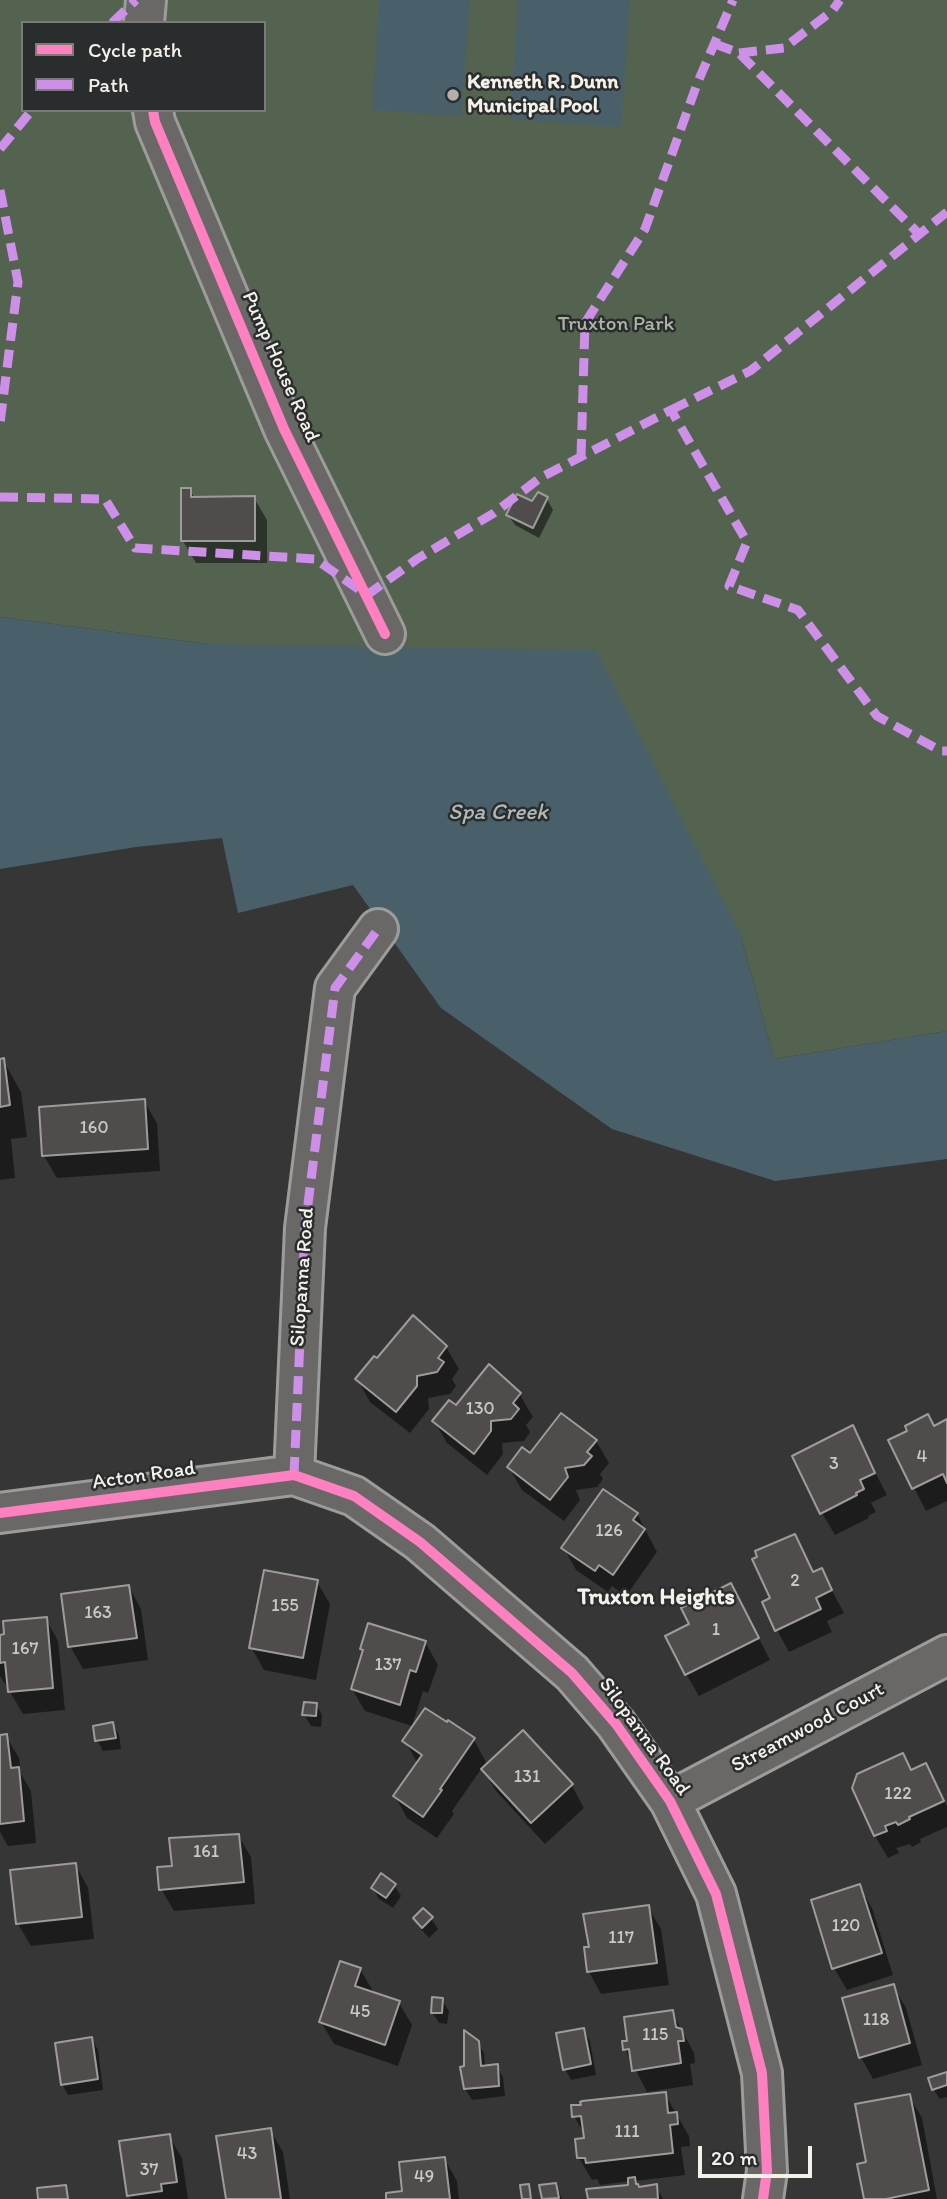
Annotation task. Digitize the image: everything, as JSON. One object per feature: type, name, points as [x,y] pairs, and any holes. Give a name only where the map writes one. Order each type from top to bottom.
[{"type":"street","points":[[144,21],[146,0]]},
{"type":"street","name":"Pump House Road","points":[[153,112],[155,122],[284,429],[385,634]]},
{"type":"street","name":"Silopanna Road","points":[[378,929],[335,988],[305,1228],[293,1475],[354,1496],[420,1542],[572,1673],[616,1724],[670,1801],[716,1894],[762,2073],[767,2171],[763,2199]]},
{"type":"street","name":"Acton Road","points":[[0,1513],[293,1475]]},
{"type":"street","name":"Streamwood Court","points":[[670,1801],[947,1656]]},
{"type":"green space","name":"Truxton Park","points":[[0,0],[947,0],[947,1031],[774,1059],[741,936],[207,644],[0,617]]},
{"type":"water","points":[[379,0],[470,0],[461,116],[372,110]]},
{"type":"water","points":[[518,0],[630,0],[621,127],[510,119]]},
{"type":"water","name":"Spa Creek","points":[[0,617],[207,644],[596,650],[741,936],[774,1059],[947,1031],[947,1159],[775,1181],[612,1129],[441,1008],[353,885],[238,913],[222,838],[136,847],[0,869]]},
{"type":"building","points":[[181,488],[191,488],[191,497],[255,496],[255,541],[181,541]]},
{"type":"building","points":[[538,492],[548,497],[533,528],[506,515],[517,494],[532,501]]},
{"type":"building","points":[[4,1058],[10,1105],[0,1107],[0,1059]]},
{"type":"building","points":[[145,1099],[148,1149],[42,1156],[39,1107]]},
{"type":"building","points":[[413,1315],[447,1346],[438,1358],[444,1362],[437,1372],[417,1376],[417,1386],[396,1412],[355,1379],[374,1356],[377,1358]]},
{"type":"building","points":[[489,1364],[521,1393],[513,1403],[519,1409],[511,1419],[491,1421],[491,1431],[474,1454],[432,1421],[449,1400],[456,1405]]},
{"type":"building","points":[[561,1413],[597,1440],[587,1452],[592,1456],[584,1465],[565,1468],[568,1477],[550,1500],[507,1467],[522,1447],[530,1453]]},
{"type":"building","points":[[928,1414],[934,1426],[947,1419],[947,1483],[943,1474],[912,1489],[888,1440],[907,1431],[905,1426]]},
{"type":"building","points":[[853,1425],[875,1473],[860,1480],[864,1489],[856,1493],[857,1495],[820,1514],[792,1456]]},
{"type":"building","points":[[603,1489],[638,1513],[633,1520],[645,1529],[613,1575],[599,1565],[595,1571],[561,1548]]},
{"type":"building","points":[[795,1534],[813,1572],[822,1568],[832,1590],[816,1598],[821,1609],[775,1631],[762,1602],[770,1598],[752,1559],[757,1557],[755,1551]]},
{"type":"building","points":[[264,1570],[318,1580],[303,1658],[249,1648]]},
{"type":"building","points":[[731,1583],[759,1638],[685,1675],[665,1636],[689,1624],[681,1608]]},
{"type":"building","points":[[129,1585],[137,1638],[68,1647],[61,1594]]},
{"type":"building","points":[[47,1617],[53,1688],[8,1692],[5,1662],[0,1663],[3,1621]]},
{"type":"building","points":[[368,1623],[426,1641],[416,1672],[410,1670],[400,1705],[351,1689]]},
{"type":"building","points":[[304,1702],[317,1703],[316,1716],[302,1715]]},
{"type":"building","points":[[425,1708],[475,1738],[423,1817],[393,1796],[422,1755],[402,1741]]},
{"type":"building","points":[[113,1722],[116,1738],[95,1741],[93,1726]]},
{"type":"building","points":[[523,1730],[573,1784],[531,1823],[481,1769]]},
{"type":"building","points":[[7,1734],[11,1768],[19,1767],[24,1821],[0,1824],[0,1735]]},
{"type":"building","points":[[903,1753],[911,1770],[926,1763],[944,1801],[898,1825],[896,1822],[885,1826],[887,1831],[874,1836],[852,1788],[857,1774]]},
{"type":"building","points":[[239,1834],[244,1882],[159,1890],[157,1867],[172,1866],[169,1838]]},
{"type":"building","points":[[76,1863],[82,1917],[16,1924],[10,1870]]},
{"type":"building","points":[[381,1873],[396,1884],[386,1898],[371,1888]]},
{"type":"building","points":[[860,1884],[882,1953],[832,1969],[811,1900]]},
{"type":"building","points":[[649,1905],[657,1963],[587,1972],[584,1947],[589,1947],[583,1914]]},
{"type":"building","points":[[423,1908],[433,1917],[422,1928],[413,1918]]},
{"type":"building","points":[[340,1961],[361,1968],[355,1986],[400,2001],[385,2045],[319,2022]]},
{"type":"building","points":[[894,1984],[910,2043],[859,2058],[842,1998]]},
{"type":"building","points":[[432,1997],[443,1998],[442,2013],[431,2013]]},
{"type":"building","points":[[673,2010],[676,2027],[682,2029],[684,2041],[678,2041],[681,2063],[632,2071],[629,2049],[623,2050],[622,2041],[627,2041],[624,2017]]},
{"type":"building","points":[[584,2028],[591,2064],[563,2070],[556,2033]]},
{"type":"building","points":[[464,2030],[479,2041],[481,2066],[498,2064],[499,2086],[464,2089],[460,2067],[464,2066]]},
{"type":"building","points":[[92,2037],[98,2079],[61,2085],[55,2043]]},
{"type":"building","points":[[947,2072],[947,2085],[932,2090],[928,2078]]},
{"type":"building","points":[[666,2092],[668,2113],[677,2112],[678,2124],[670,2125],[673,2153],[586,2163],[585,2158],[577,2158],[575,2139],[584,2138],[581,2116],[572,2117],[571,2105],[581,2105],[582,2101]]},
{"type":"building","points":[[910,2094],[929,2190],[886,2199],[864,2199],[857,2164],[866,2162],[855,2104]]},
{"type":"building","points":[[271,2128],[281,2199],[226,2199],[216,2136]]},
{"type":"building","points":[[170,2134],[177,2182],[161,2184],[162,2191],[127,2196],[119,2141]]},
{"type":"building","points":[[445,2157],[450,2199],[386,2199],[386,2193],[402,2191],[399,2162]]},
{"type":"building","points":[[635,2177],[639,2187],[657,2184],[658,2199],[588,2199],[586,2189],[628,2185],[628,2178]]},
{"type":"building","points":[[556,2183],[559,2198],[542,2199],[539,2185]]},
{"type":"building","points":[[529,2184],[531,2199],[522,2199],[520,2185]]},
{"type":"building","points":[[66,2185],[68,2199],[38,2199],[37,2188]]},
{"type":"marked path","points":[[114,21],[136,0]]},
{"type":"marked path","points":[[581,457],[585,323],[645,229],[697,84],[733,0]]},
{"type":"marked path","points":[[739,53],[784,48],[832,11],[840,0]]},
{"type":"marked path","points":[[715,44],[739,53],[919,234]]},
{"type":"marked path","points":[[0,149],[30,112]]},
{"type":"marked path","points":[[0,190],[18,282],[0,423]]},
{"type":"marked path","points":[[671,410],[750,371],[947,212]]},
{"type":"marked path","points":[[0,497],[105,499],[135,548],[315,559],[367,595],[417,559],[494,513],[540,478],[671,410],[747,542],[729,586],[798,610],[877,716],[941,751],[947,751]]},
{"type":"marked path","points":[[294,1475],[305,1228],[335,988],[378,929]]},
{"type":"cycle path","points":[[153,112],[155,122],[284,429],[385,634]]},
{"type":"cycle path","points":[[0,1513],[294,1475],[354,1496],[420,1542],[572,1673],[616,1724],[670,1801],[716,1894],[762,2073],[767,2171],[763,2199]]},
{"type":"place","name":"Kenneth R. Dunn Municipal Pool","points":[[453,95]]},
{"type":"district","name":"Truxton Heights","points":[[656,1598]]}]
